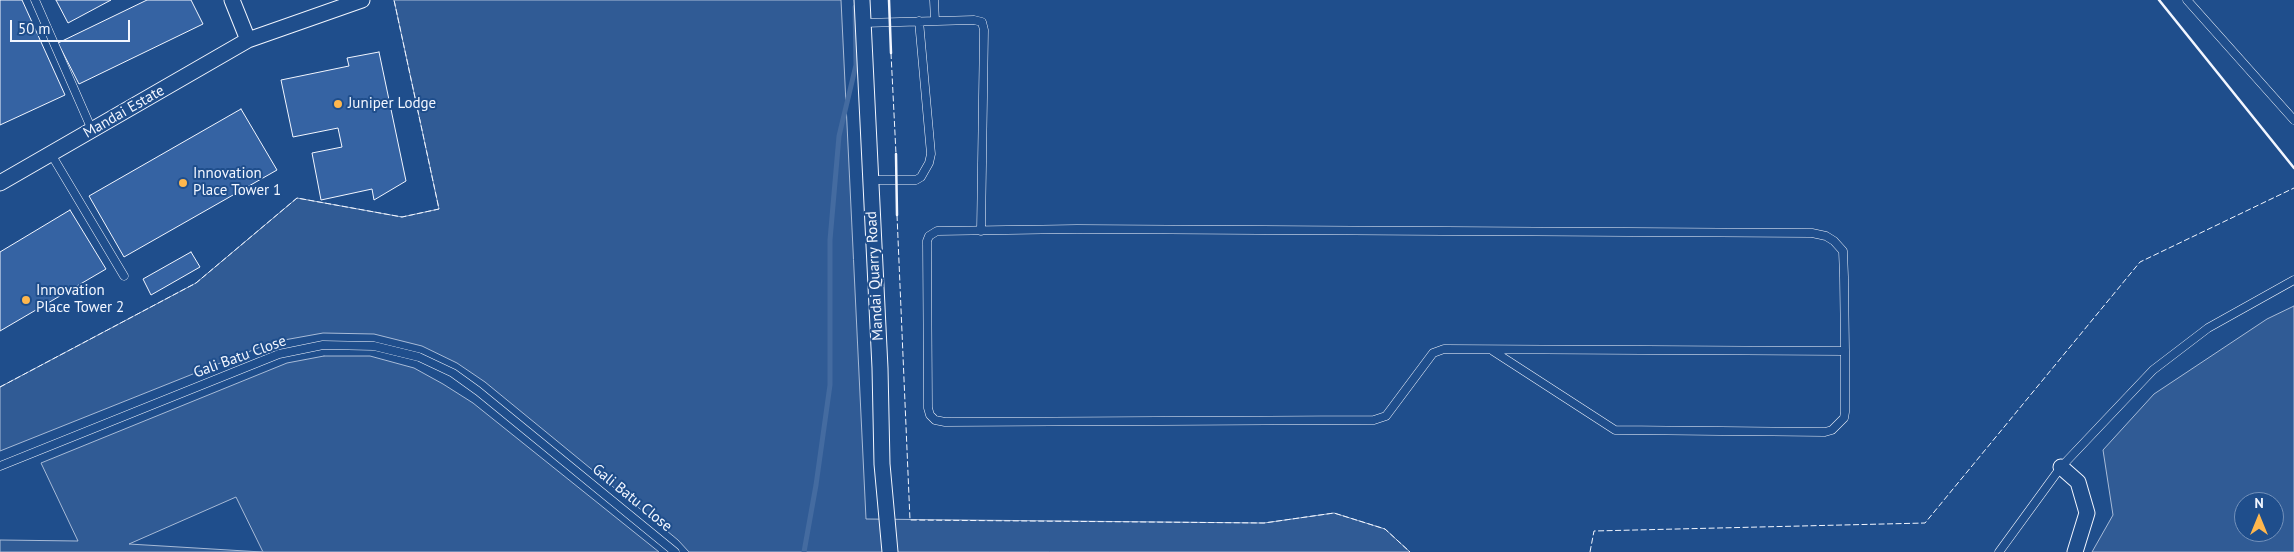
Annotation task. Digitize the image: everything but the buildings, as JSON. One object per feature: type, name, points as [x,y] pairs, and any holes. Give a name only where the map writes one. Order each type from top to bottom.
[{"type":"street","points":[[232,0],[248,40]]},
{"type":"street","name":"Mandai Estate","points":[[0,183],[248,40],[362,0]]},
{"type":"street","name":"Mandai Quarry Road","points":[[862,0],[880,368],[882,464],[890,552]]},
{"type":"street","points":[[2061,467],[2078,482],[2087,513],[2075,552]]},
{"type":"lane","points":[[35,0],[92,130]]},
{"type":"lane","points":[[934,0],[935,21]]},
{"type":"lane","points":[[2187,0],[2294,120]]},
{"type":"lane","points":[[863,23],[974,20],[982,22],[984,30],[981,231]]},
{"type":"lane","points":[[870,180],[916,180],[922,177],[929,163],[931,154],[919,21]]},
{"type":"lane","points":[[51,154],[124,276]]},
{"type":"lane","points":[[1493,351],[1615,430],[1825,432],[1832,430],[1844,418],[1845,351],[1843,251],[1834,241],[1826,236],[1812,233],[1087,229],[937,231],[929,236],[927,241],[928,408],[930,415],[940,421],[1374,420],[1386,416],[1433,354],[1444,349],[1493,351],[1845,351]]},
{"type":"lane","points":[[1999,552],[2061,467],[2153,370],[2208,328],[2294,280]]},
{"type":"lane","name":"Gali Batu Close","points":[[0,466],[279,354],[323,345],[374,346],[418,358],[453,373],[478,391],[675,552]]},
{"type":"shaded area","points":[[394,0],[841,0],[866,519],[1264,523],[1334,513],[1385,529],[1410,552],[689,552],[678,540],[485,382],[457,363],[422,346],[374,334],[323,333],[273,342],[0,451],[0,387],[196,283],[297,198],[402,217],[439,209]]},
{"type":"shaded area","points":[[2294,306],[2294,552],[2092,552],[2113,515],[2103,450],[2154,394],[2267,319]]},
{"type":"shaded area","points":[[324,356],[370,356],[414,368],[443,384],[473,403],[659,552],[263,552],[236,497],[129,544],[262,552],[0,552],[0,540],[78,541],[41,463],[287,363]]},
{"type":"waterway","points":[[804,552],[816,485],[830,385],[830,240],[839,136],[856,65],[855,7]]},
{"type":"fence","points":[[0,387],[196,283],[297,198],[402,217],[439,209],[394,0]]},
{"type":"fence","points":[[891,53],[896,154]]},
{"type":"fence","points":[[1590,552],[1594,531],[1925,523],[2140,262],[2294,188]]},
{"type":"fence","points":[[897,215],[910,520],[1264,523],[1334,513],[1385,529],[1410,552]]},
{"type":"wall","points":[[889,0],[891,53]]},
{"type":"wall","points":[[2159,0],[2294,168]]},
{"type":"wall","points":[[896,154],[897,215]]},
{"type":"place","name":"Juniper Lodge","points":[[338,104]]},
{"type":"place","name":"Innovation Place Tower 1","points":[[183,183]]},
{"type":"place","name":"Innovation Place Tower 2","points":[[26,300]]}]
